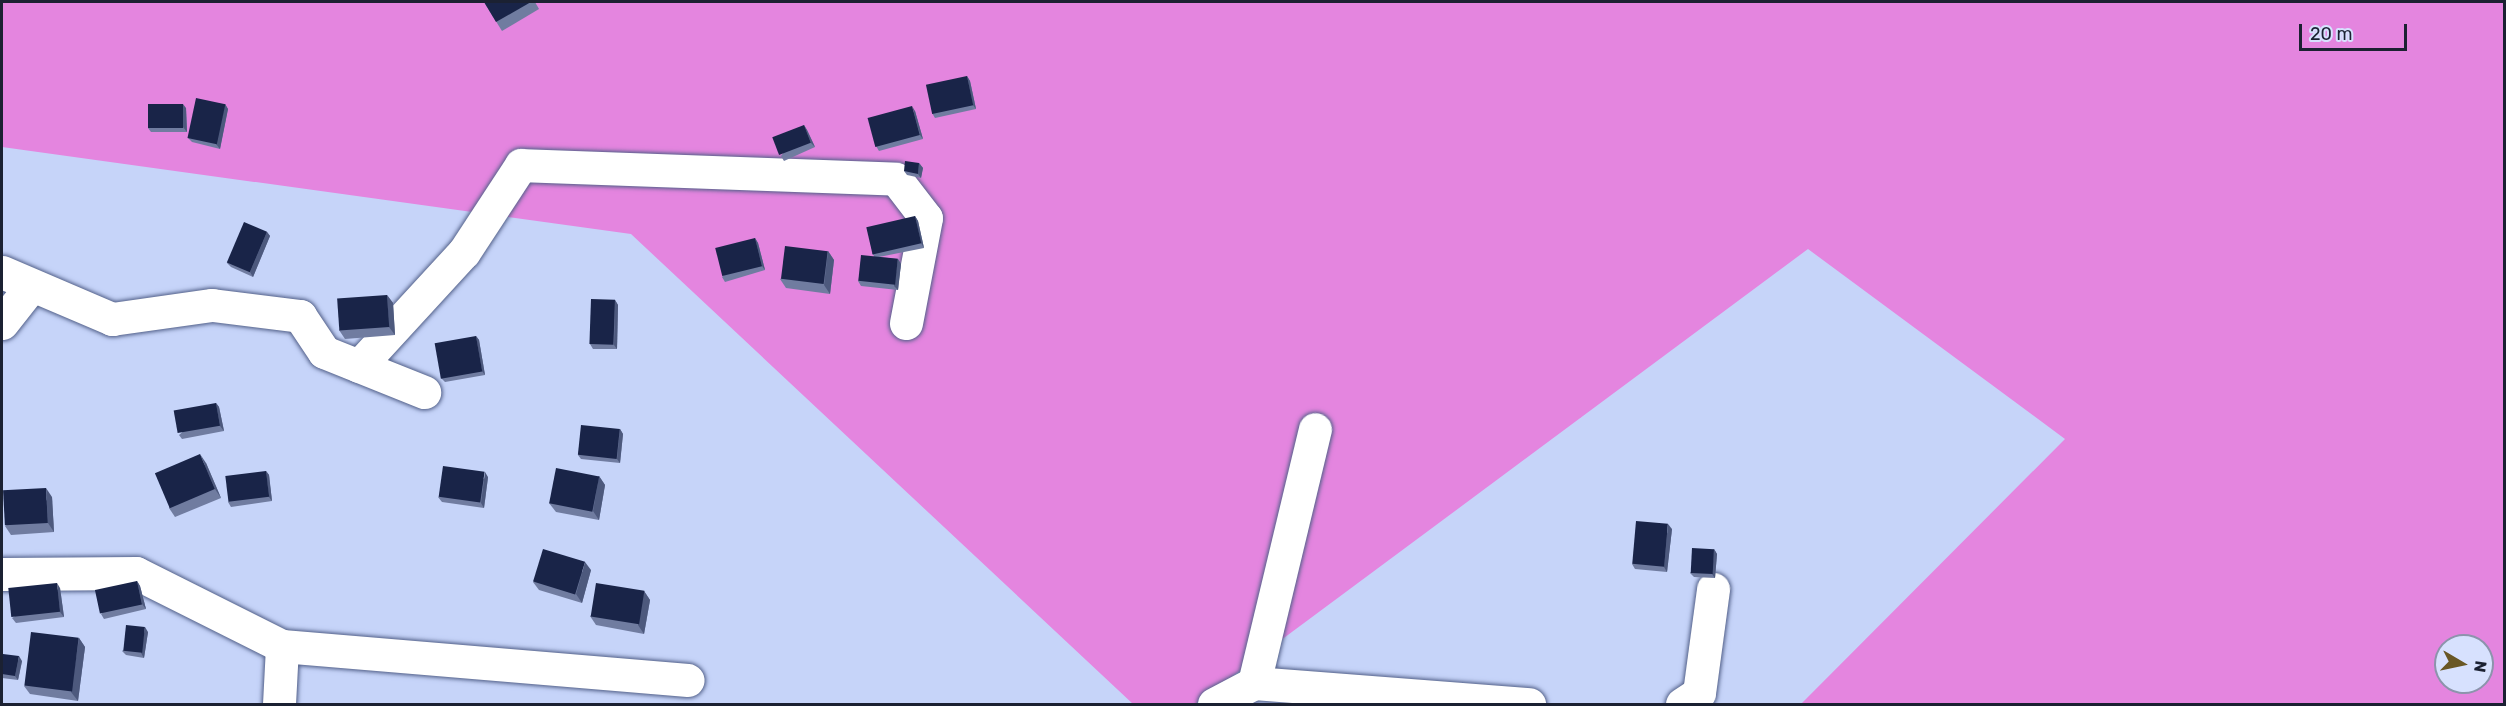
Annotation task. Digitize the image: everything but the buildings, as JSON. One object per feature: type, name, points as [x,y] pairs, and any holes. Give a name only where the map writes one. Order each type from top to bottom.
[{"type":"street","points":[[359,366],[464,252],[520,165],[896,178],[926,218],[906,323]]},
{"type":"street","points":[[2,272],[112,319],[212,305],[300,316],[324,352],[424,392]]},
{"type":"street","points":[[2,323],[32,285]]},
{"type":"street","points":[[1254,683],[1315,429]]},
{"type":"street","points":[[2,574],[136,573],[282,646],[688,680]]},
{"type":"street","points":[[1682,705],[1699,693],[1713,589]]},
{"type":"street","points":[[279,705],[282,646]]},
{"type":"street","points":[[1214,705],[1254,683],[1529,705]]},
{"type":"shaded area","points":[[2,2],[2504,2],[2504,704],[1801,704],[2065,439],[1808,249],[1195,704],[1133,704],[631,234],[2,147]]}]
